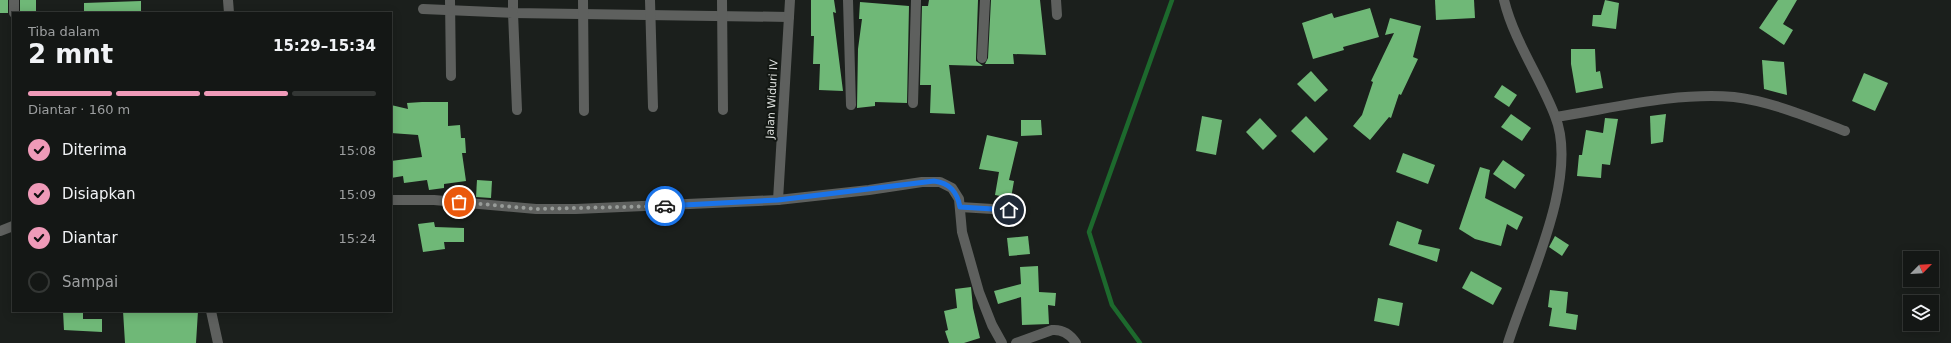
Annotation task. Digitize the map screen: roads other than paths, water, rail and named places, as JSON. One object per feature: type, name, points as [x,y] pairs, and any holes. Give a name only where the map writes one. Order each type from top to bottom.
[{"type":"street","points":[[14,0],[14,12]]},
{"type":"street","points":[[228,0],[229,12]]},
{"type":"street","points":[[450,0],[451,76]]},
{"type":"street","points":[[513,0],[517,110]]},
{"type":"street","points":[[583,0],[584,111]]},
{"type":"street","points":[[650,0],[653,107]]},
{"type":"street","points":[[722,0],[723,110]]},
{"type":"street","name":"Jalan Widuri IV","points":[[778,200],[790,0]]},
{"type":"street","points":[[848,0],[851,105]]},
{"type":"street","points":[[913,103],[916,0]]},
{"type":"street","points":[[982,58],[985,0]]},
{"type":"street","points":[[1056,0],[1057,15]]},
{"type":"street","points":[[1504,0],[1514,31],[1556,117],[1562,141],[1562,161],[1555,204],[1508,343]]},
{"type":"street","points":[[423,10],[789,18]]},
{"type":"street","points":[[1556,117],[1656,101],[1704,96],[1735,98],[1761,103],[1845,131]]},
{"type":"street","points":[[392,200],[434,200],[536,209],[698,205],[778,200],[934,181],[946,184],[956,192],[960,207],[962,232],[979,292],[992,325],[1002,343]]},
{"type":"street","points":[[960,207],[1009,210]]},
{"type":"street","points":[[0,230],[12,226]]},
{"type":"street","points":[[211,312],[218,343]]},
{"type":"street","points":[[1016,343],[1052,330],[1057,330],[1071,336],[1076,343]]},
{"type":"waterway","points":[[1140,343],[1112,305],[1089,232],[1172,0]]}]
